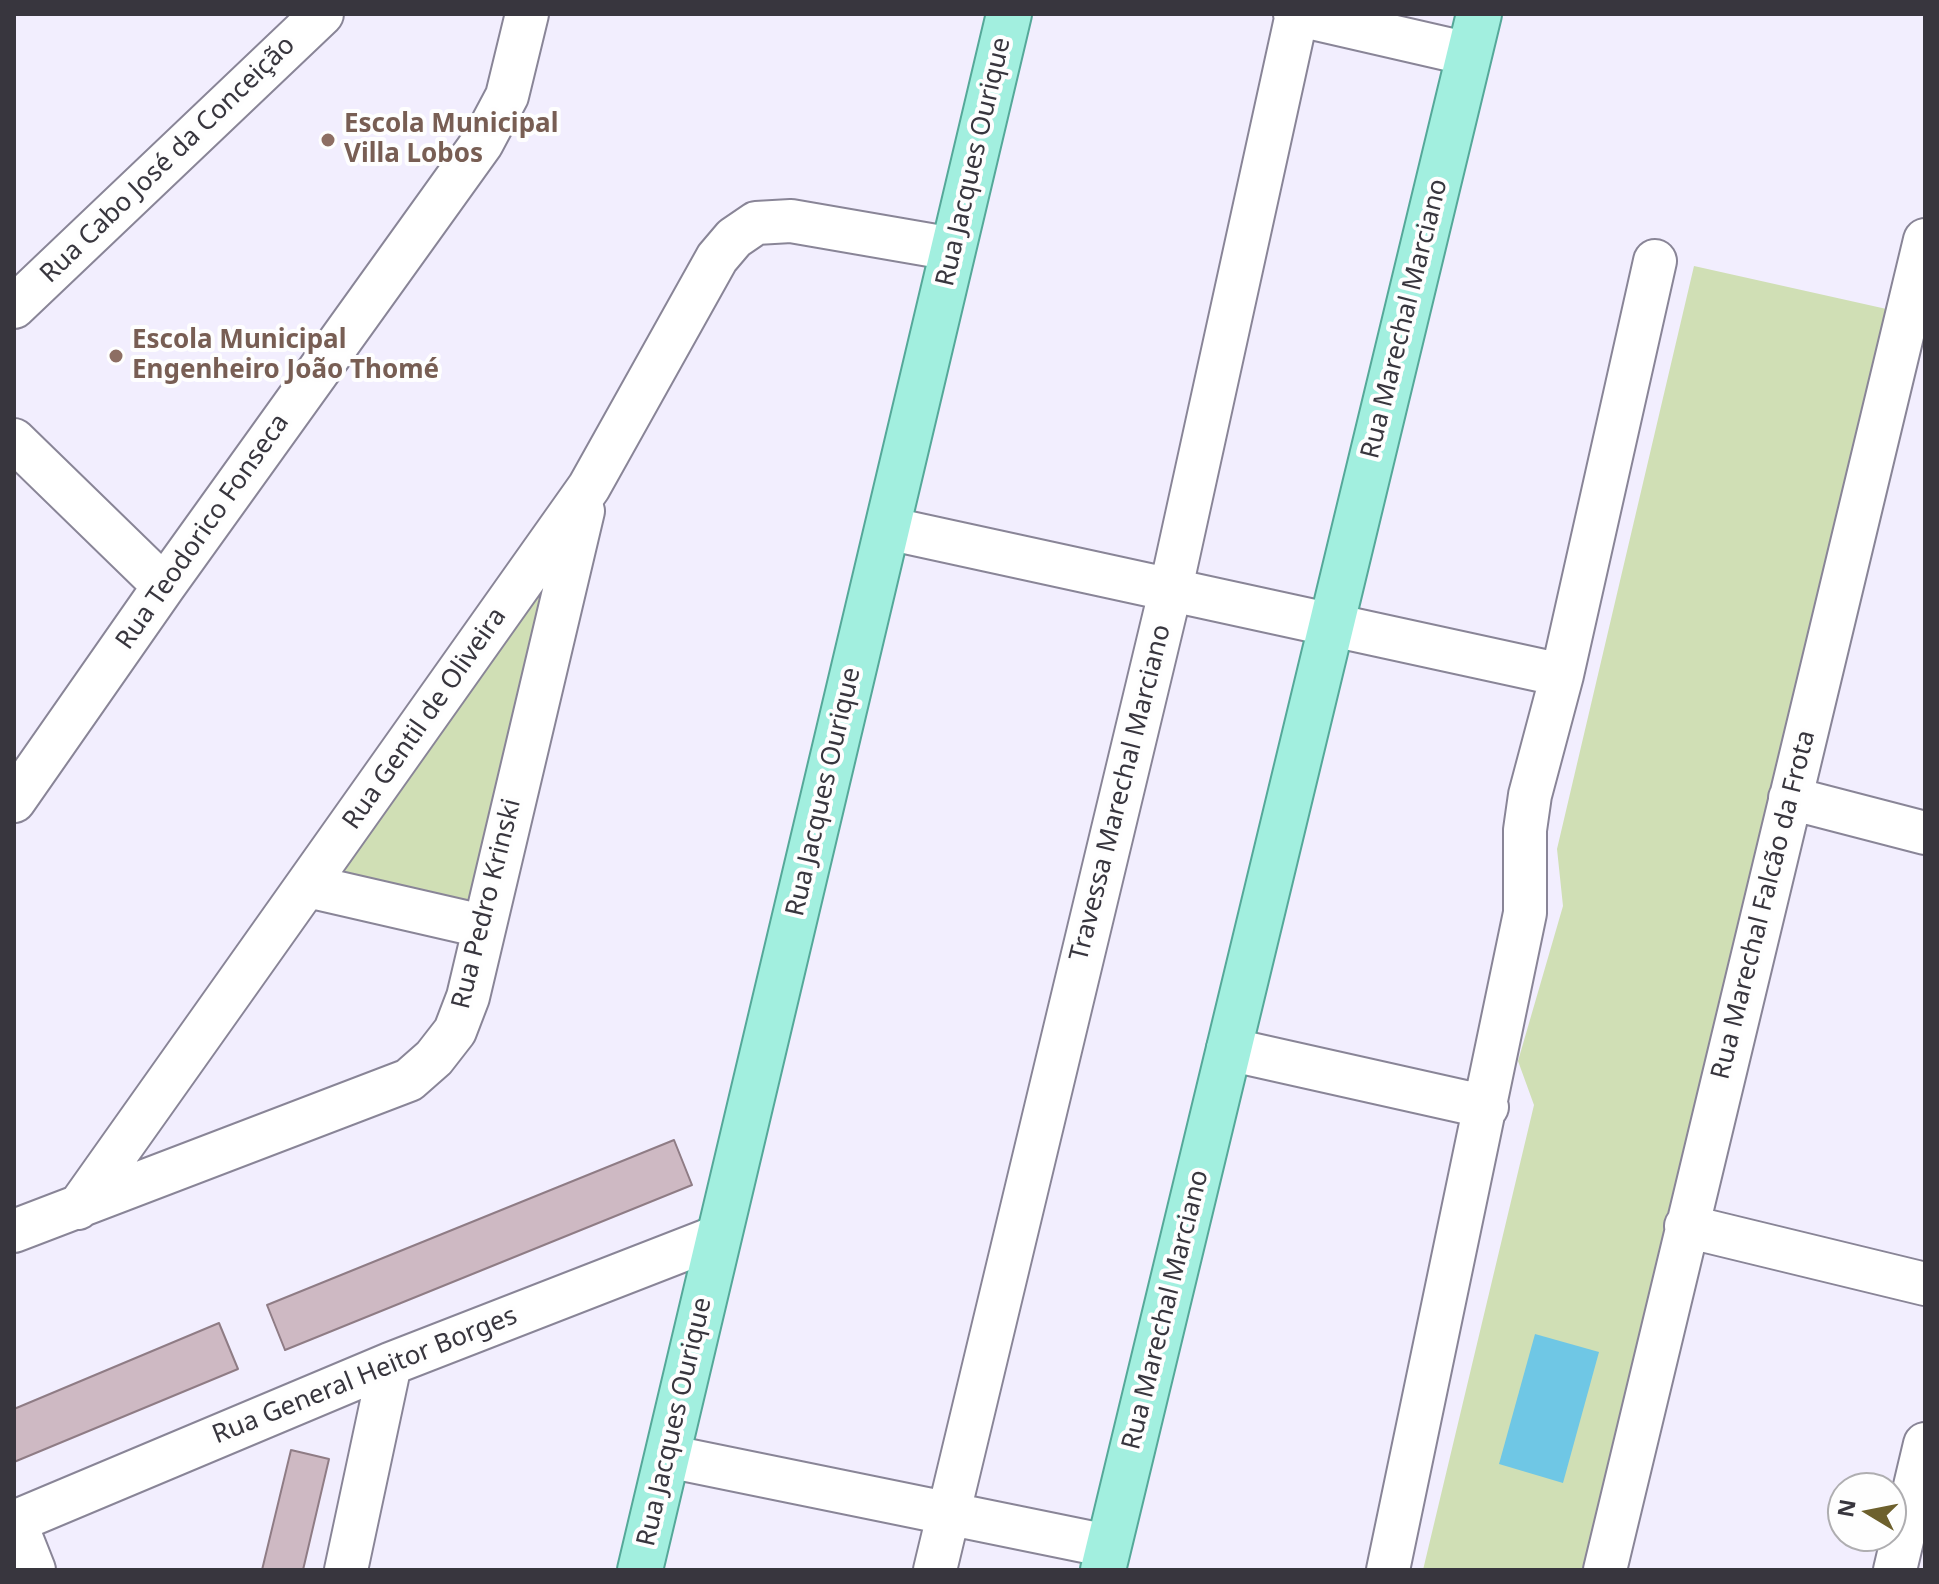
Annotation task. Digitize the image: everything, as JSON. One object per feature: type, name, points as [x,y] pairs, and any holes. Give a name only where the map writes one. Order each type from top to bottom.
[{"type":"main road","name":"Rua Jacques Ourique","points":[[640,1570],[1009,14]]},
{"type":"main road","name":"Rua Marechal Marciano","points":[[1106,1558],[1474,34]]},
{"type":"street","name":"Rua Cabo José da Conceição","points":[[14,307],[322,14]]},
{"type":"street","name":"Rua Teodorico Fonseca","points":[[14,801],[482,143],[507,96],[527,14]]},
{"type":"street","points":[[1296,14],[1474,34]]},
{"type":"street","name":"Travessa Marechal Marciano","points":[[935,1570],[1171,588],[1296,14]]},
{"type":"street","name":"Rua Gentil de Oliveira","points":[[78,1208],[589,487],[717,258],[734,238],[756,223],[816,224],[953,249]]},
{"type":"street","name":"Rua Marechal Falcão da Frota","points":[[1605,1570],[1790,798],[1909,379],[1925,240]]},
{"type":"street","points":[[1388,1570],[1487,1107],[1525,913],[1525,830],[1530,795],[1562,675],[1655,261]]},
{"type":"street","points":[[14,440],[164,586]]},
{"type":"street","name":"Rua Pedro Krinski","points":[[14,1231],[409,1080],[434,1058],[455,1031],[468,997],[482,926],[589,487]]},
{"type":"street","points":[[887,528],[1562,675]]},
{"type":"street","points":[[1790,798],[1925,833]]},
{"type":"street","points":[[308,886],[482,926]]},
{"type":"street","points":[[1228,1049],[1487,1107]]},
{"type":"street","points":[[1686,1226],[1925,1284]]},
{"type":"street","name":"Rua General Heitor Borges","points":[[14,1522],[390,1364],[719,1236]]},
{"type":"street","points":[[346,1570],[390,1364]]},
{"type":"street","points":[[1895,1570],[1925,1444]]},
{"type":"street","points":[[667,1456],[948,1512],[1106,1558]]},
{"type":"street","points":[[14,1522],[34,1570]]},
{"type":"green space","points":[[1694,266],[1891,310],[1587,1570],[1423,1570],[1534,1105],[1518,1061],[1563,906],[1557,849]]},
{"type":"green space","points":[[589,487],[482,926],[308,886]]},
{"type":"water","points":[[1535,1334],[1599,1352],[1563,1483],[1499,1464]]},
{"type":"building","points":[[674,1140],[692,1185],[285,1350],[267,1305]]},
{"type":"building","points":[[219,1323],[238,1369],[14,1462],[14,1409]]},
{"type":"building","points":[[291,1450],[329,1459],[303,1570],[262,1570]]},
{"type":"place","name":"Escola Municipal Villa Lobos","points":[[328,140]]},
{"type":"place","name":"Escola Municipal Engenheiro João Thomé","points":[[116,356]]}]
